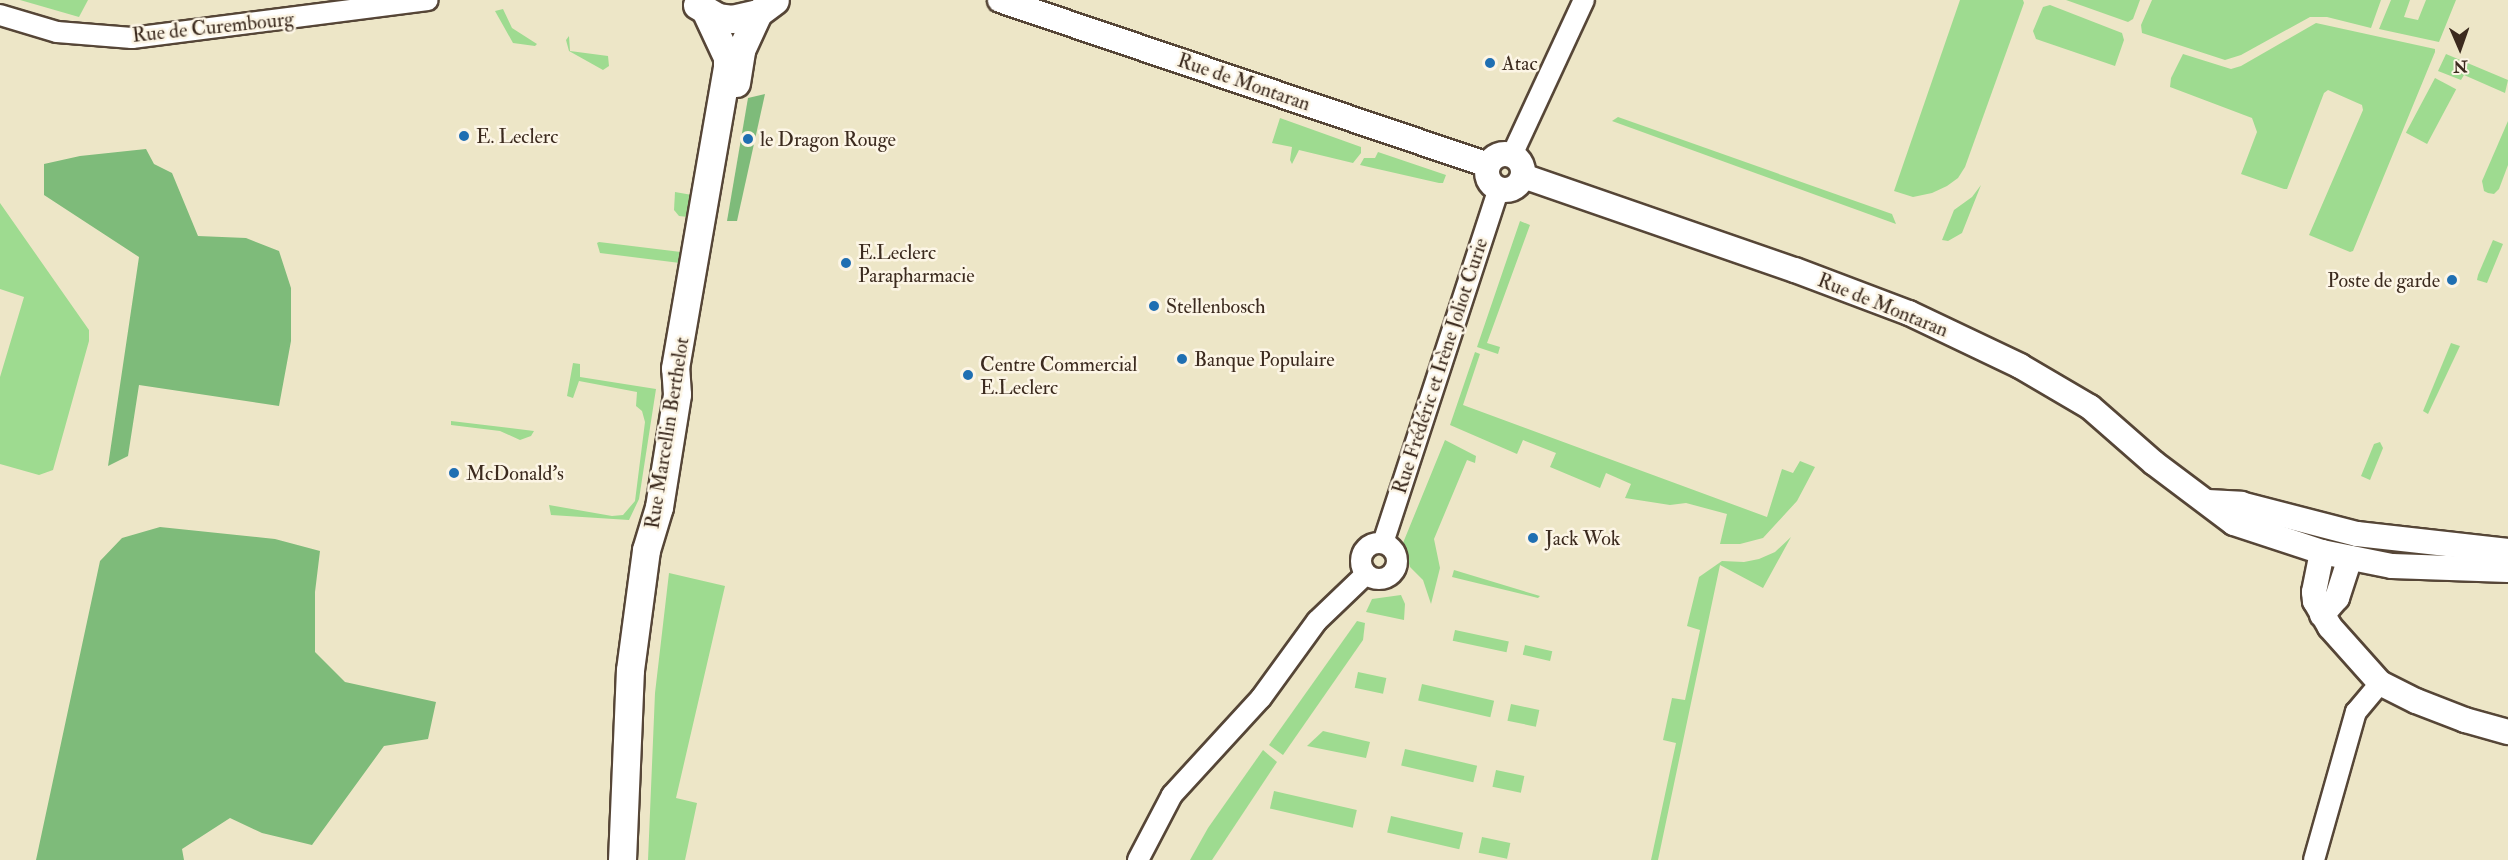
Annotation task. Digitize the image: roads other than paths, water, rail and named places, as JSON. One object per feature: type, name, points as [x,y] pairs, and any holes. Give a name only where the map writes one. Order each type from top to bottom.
[{"type":"main road","name":"Rue Marcellin Berthelot","points":[[695,3],[732,19],[766,7]]},
{"type":"main road","name":"Rue Marcellin Berthelot","points":[[622,860],[630,670],[646,550],[659,507],[677,394],[675,368],[728,66],[727,57],[695,3]]},
{"type":"main road","name":"Rue Marcellin Berthelot","points":[[632,860],[639,701],[648,661],[664,521],[687,385],[687,367],[741,50],[766,7]]},
{"type":"street","name":"Rue de Curembourg","points":[[0,15],[57,32],[132,38],[428,0]]},
{"type":"street","name":"Rue de Montaran","points":[[1000,0],[1488,165]]},
{"type":"street","points":[[1517,165],[1501,154],[1488,165],[1488,176],[1499,189],[1516,186],[1517,165],[1584,0]]},
{"type":"street","name":"Rue de Montaran","points":[[1517,165],[1909,313],[2010,361],[2090,407],[2154,463],[2234,523],[2322,552],[2392,566],[2508,570]]},
{"type":"street","name":"Rue Frédéric et Irène Joliot Curie","points":[[1383,543],[1499,189]]},
{"type":"street","points":[[2208,502],[2241,504],[2329,529],[2508,551]]},
{"type":"street","points":[[1383,543],[1395,554],[1394,571],[1378,579],[1366,574],[1361,565],[1362,554],[1368,546],[1383,543]]},
{"type":"street","points":[[2322,552],[2314,592],[2322,615],[2379,683],[2465,720],[2508,732]]},
{"type":"street","points":[[2322,615],[2337,598],[2350,558]]},
{"type":"street","points":[[1138,860],[1172,795],[1261,698],[1317,621],[1366,574]]},
{"type":"street","points":[[2314,860],[2356,712],[2379,683]]},
{"type":"place","name":"Atac","points":[[1490,63]]},
{"type":"place","name":"E. Leclerc","points":[[464,136]]},
{"type":"place","name":"le Dragon Rouge","points":[[748,139]]},
{"type":"place","name":"E.Leclerc Parapharmacie","points":[[846,263]]},
{"type":"place","name":"Poste de garde","points":[[2452,280]]},
{"type":"place","name":"Stellenbosch","points":[[1154,306]]},
{"type":"place","name":"Banque Populaire","points":[[1182,359]]},
{"type":"place","name":"Centre Commercial E.Leclerc","points":[[968,375]]},
{"type":"place","name":"McDonald's","points":[[454,473]]},
{"type":"place","name":"Jack Wok","points":[[1533,538]]}]
